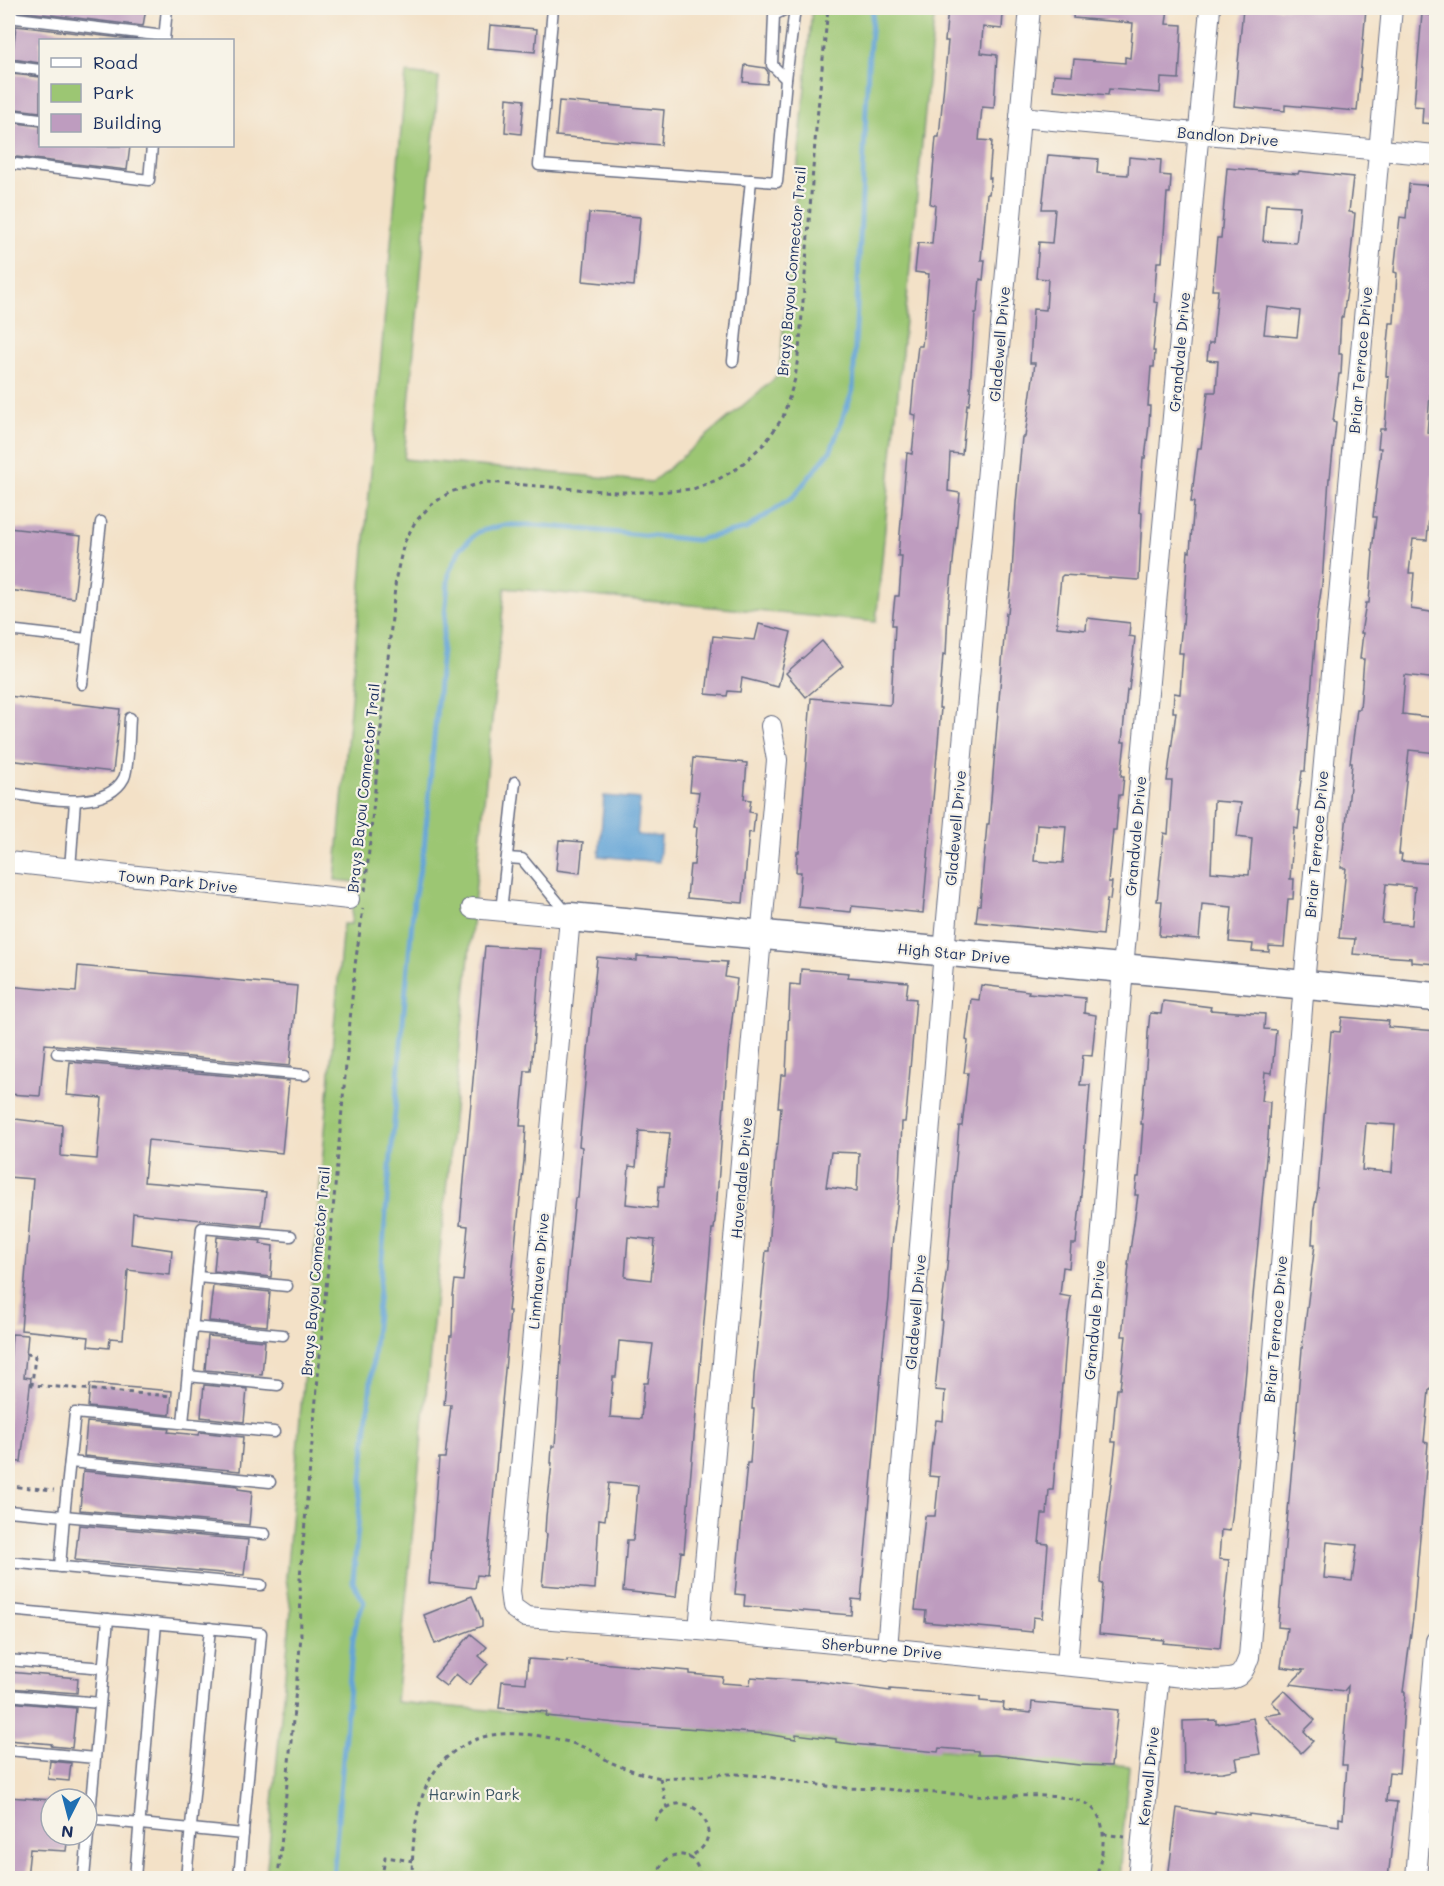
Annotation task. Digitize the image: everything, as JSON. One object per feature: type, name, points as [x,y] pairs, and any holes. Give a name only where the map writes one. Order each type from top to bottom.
[{"type":"street","name":"Gladewell Drive","points":[[887,1649],[944,952],[1030,8]]},
{"type":"street","name":"Grandvale Drive","points":[[1067,1665],[1123,968],[1210,8]]},
{"type":"street","name":"Briar Terrace Drive","points":[[1236,1677],[1244,1672],[1249,1657],[1304,984],[1392,8]]},
{"type":"street","name":"Bandlon Drive","points":[[1020,117],[1437,155]]},
{"type":"street","name":"Havendale Drive","points":[[699,1630],[763,936],[777,760],[771,726]]},
{"type":"street","name":"Town Park Drive","points":[[8,862],[349,899]]},
{"type":"street","name":"High Star Drive","points":[[472,908],[1437,997]]},
{"type":"street","name":"Linnhaven Drive","points":[[526,1617],[512,1607],[510,1591],[570,917]]},
{"type":"street","name":"Sherburne Drive","points":[[526,1617],[699,1630],[1215,1680],[1236,1677]]},
{"type":"street","points":[[1416,1878],[1437,1641]]},
{"type":"street","name":"Kenwall Drive","points":[[1138,1878],[1159,1674]]},
{"type":"lane","points":[[8,17],[164,38],[167,8]]},
{"type":"lane","points":[[554,8],[539,165],[777,182],[795,8]]},
{"type":"lane","points":[[786,79],[772,65],[774,15],[788,8]]},
{"type":"lane","points":[[8,66],[39,70]]},
{"type":"lane","points":[[8,116],[39,119]]},
{"type":"lane","points":[[8,163],[149,180],[152,147]]},
{"type":"lane","points":[[733,361],[751,180]]},
{"type":"lane","points":[[82,684],[101,522]]},
{"type":"lane","points":[[8,630],[87,639]]},
{"type":"lane","points":[[8,793],[75,801],[99,799],[115,790],[125,776],[130,718]]},
{"type":"lane","points":[[501,911],[515,782]]},
{"type":"lane","points":[[70,869],[75,801]]},
{"type":"lane","points":[[507,858],[522,859],[570,917]]},
{"type":"lane","points":[[57,1053],[305,1075]]},
{"type":"lane","points":[[183,1424],[202,1228],[291,1236]]},
{"type":"lane","points":[[198,1277],[287,1286]]},
{"type":"lane","points":[[193,1327],[283,1335]]},
{"type":"lane","points":[[188,1376],[278,1384]]},
{"type":"lane","points":[[60,1567],[75,1413],[274,1432]]},
{"type":"lane","points":[[70,1462],[270,1482]]},
{"type":"lane","points":[[8,1511],[265,1534]]},
{"type":"lane","points":[[8,1562],[261,1585]]},
{"type":"lane","points":[[8,1610],[261,1633],[239,1878]]},
{"type":"lane","points":[[92,1787],[108,1619]]},
{"type":"lane","points":[[135,1878],[156,1623]]},
{"type":"lane","points":[[186,1878],[210,1628]]},
{"type":"lane","points":[[8,1660],[104,1668]]},
{"type":"lane","points":[[8,1695],[100,1703]]},
{"type":"lane","points":[[8,1750],[95,1758]]},
{"type":"lane","points":[[99,1821],[243,1834]]},
{"type":"lane","points":[[84,1878],[87,1847]]},
{"type":"path","name":"Brays Bayou Connector Trail","points":[[278,1878],[301,1636],[300,1576],[355,966],[363,919],[396,577],[404,543],[416,522],[431,505],[450,492],[467,486],[486,482],[615,492],[693,489],[717,480],[738,468],[766,442],[783,417],[795,379],[828,8]]},
{"type":"path","points":[[26,1354],[35,1355],[32,1385],[186,1398]]},
{"type":"path","points":[[8,1486],[67,1491]]},
{"type":"path","points":[[412,1878],[418,1815],[429,1777],[451,1754],[478,1738],[513,1733],[564,1740],[590,1750],[611,1762],[660,1778],[730,1773],[840,1788],[952,1795],[1050,1796],[1070,1799],[1090,1806],[1103,1826],[1096,1878]]},
{"type":"path","points":[[660,1778],[667,1808]]},
{"type":"path","points":[[656,1821],[660,1814],[675,1804],[694,1807],[701,1813],[706,1820],[707,1839],[696,1854],[688,1857]]},
{"type":"path","points":[[659,1878],[660,1868],[668,1858],[682,1855],[698,1866],[699,1878]]},
{"type":"path","points":[[382,1878],[385,1857],[413,1861]]},
{"type":"green space","name":"Harwin Park","points":[[812,8],[935,8],[876,622],[505,588],[396,1702],[1129,1766],[1119,1878],[266,1878],[291,1610],[286,1578],[343,924],[351,924],[355,882],[335,880],[406,73],[439,77],[404,459],[652,482],[779,375]]},
{"type":"water","points":[[604,796],[640,799],[637,835],[661,837],[659,862],[599,856]]},
{"type":"building","points":[[18,8],[146,8],[143,26],[18,11]]},
{"type":"building","points":[[948,8],[1003,13],[1002,29],[983,27],[981,53],[997,55],[994,108],[982,107],[979,140],[992,141],[989,178],[991,178],[989,194],[987,194],[981,260],[985,260],[983,280],[980,279],[977,313],[975,313],[971,388],[969,405],[967,404],[962,454],[950,453],[948,491],[960,493],[946,655],[943,654],[939,708],[941,708],[923,913],[852,906],[851,912],[798,907],[801,872],[796,872],[797,852],[799,852],[811,698],[889,705],[891,703],[895,625],[892,625],[895,596],[899,596],[902,556],[898,556],[907,453],[912,454],[916,415],[911,414],[914,380],[918,346],[922,346],[929,274],[915,272],[918,243],[932,244],[935,205],[930,204],[948,41],[945,41]]},
{"type":"building","points":[[1074,8],[1168,8],[1166,24],[1182,25],[1179,79],[1161,78],[1160,93],[1109,89],[1108,95],[1053,90],[1054,74],[1072,75],[1074,59],[1125,63],[1125,57],[1130,58],[1133,23],[1073,18]]},
{"type":"building","points":[[1243,8],[1366,8],[1357,111],[1285,105],[1285,111],[1234,106]]},
{"type":"building","points":[[1422,14],[1437,16],[1437,124],[1422,123],[1423,107],[1414,106]]},
{"type":"building","points":[[490,25],[537,29],[535,52],[488,48]]},
{"type":"building","points":[[16,26],[130,39],[39,39],[39,63],[12,59]]},
{"type":"building","points":[[745,65],[765,68],[768,72],[767,84],[743,82]]},
{"type":"building","points":[[11,74],[39,77],[39,112],[8,108]]},
{"type":"building","points":[[507,98],[524,100],[521,134],[505,132]]},
{"type":"building","points":[[559,101],[664,110],[661,145],[556,136]]},
{"type":"building","points":[[8,122],[39,126],[39,147],[130,147],[127,170],[8,156]]},
{"type":"building","points":[[1048,155],[1098,159],[1097,173],[1128,175],[1129,157],[1161,160],[1160,175],[1171,176],[1170,193],[1167,193],[1162,262],[1157,262],[1154,302],[1158,303],[1153,351],[1155,351],[1154,367],[1151,367],[1149,425],[1145,458],[1143,458],[1139,512],[1142,513],[1139,580],[1063,575],[1057,618],[1057,627],[1086,630],[1087,618],[1130,623],[1129,636],[1135,637],[1122,742],[1125,742],[1121,776],[1124,776],[1122,795],[1119,795],[1116,830],[1113,830],[1108,882],[1112,882],[1110,900],[1107,899],[1103,935],[976,922],[978,905],[980,905],[987,824],[989,824],[1022,437],[1025,437],[1035,363],[1030,363],[1033,309],[1046,310],[1048,279],[1036,278],[1039,242],[1052,243],[1055,209],[1042,209]],"holes":[[[1037,824],[1066,826],[1063,863],[1034,861]]]},
{"type":"building","points":[[1227,168],[1298,174],[1299,171],[1353,177],[1349,212],[1355,213],[1348,284],[1343,317],[1341,317],[1339,354],[1342,354],[1341,374],[1339,374],[1333,422],[1336,423],[1329,478],[1305,771],[1302,771],[1297,810],[1300,811],[1298,829],[1294,828],[1290,879],[1294,879],[1293,899],[1288,899],[1284,947],[1269,946],[1269,952],[1252,951],[1253,944],[1229,942],[1232,907],[1202,904],[1199,939],[1159,936],[1162,901],[1157,901],[1164,833],[1168,834],[1172,781],[1167,781],[1176,712],[1173,712],[1174,693],[1180,694],[1183,653],[1179,653],[1194,502],[1191,502],[1208,392],[1216,392],[1218,361],[1207,360],[1209,343],[1213,343],[1218,290],[1212,290],[1217,238],[1221,238]],"holes":[[[1266,204],[1300,206],[1296,243],[1263,241]],[[1267,307],[1300,311],[1297,337],[1264,334]],[[1214,801],[1241,803],[1237,837],[1252,839],[1249,875],[1211,872]]]},
{"type":"building","points":[[1409,184],[1437,186],[1437,396],[1430,395],[1427,433],[1437,434],[1437,464],[1434,464],[1427,540],[1413,539],[1409,573],[1414,573],[1411,609],[1437,613],[1437,679],[1405,675],[1402,714],[1437,718],[1437,753],[1409,750],[1399,854],[1402,854],[1401,861],[1437,864],[1437,964],[1411,962],[1411,958],[1353,954],[1355,939],[1339,938],[1346,868],[1341,868],[1352,763],[1350,763],[1357,709],[1360,709],[1364,659],[1360,659],[1363,633],[1361,633],[1366,603],[1369,603],[1376,517],[1373,517],[1381,448],[1378,448],[1380,429],[1385,429],[1389,377],[1386,376],[1388,343],[1390,323],[1394,323],[1397,273],[1394,272],[1400,217],[1406,218]],"holes":[[[1386,884],[1415,887],[1412,925],[1382,923]]]},
{"type":"building","points":[[589,213],[640,217],[634,286],[583,281]]},
{"type":"building","points":[[8,528],[81,536],[74,598],[8,590]]},
{"type":"building","points":[[759,624],[791,632],[778,687],[742,678],[740,692],[728,691],[727,696],[706,694],[713,636],[755,640]]},
{"type":"building","points":[[822,641],[843,666],[806,697],[786,673]]},
{"type":"building","points":[[8,696],[120,709],[113,772],[8,760]]},
{"type":"building","points":[[693,758],[747,763],[744,799],[751,800],[749,812],[755,813],[753,833],[749,832],[743,903],[687,898],[690,865],[694,865],[697,827],[694,827],[699,792],[690,791]]},
{"type":"building","points":[[559,840],[583,842],[580,873],[556,870]]},
{"type":"building","points":[[485,946],[541,949],[531,1071],[525,1071],[520,1126],[526,1126],[524,1161],[508,1311],[510,1311],[486,1576],[477,1575],[475,1588],[429,1583],[439,1458],[445,1458],[451,1405],[444,1405],[450,1336],[452,1336],[453,1296],[455,1280],[463,1281],[468,1226],[460,1225]]},
{"type":"building","points":[[637,956],[727,962],[725,977],[737,979],[728,1052],[716,1211],[714,1229],[712,1229],[684,1552],[681,1551],[676,1597],[623,1591],[627,1540],[633,1540],[638,1486],[609,1483],[605,1520],[599,1519],[595,1589],[542,1585],[552,1446],[555,1446],[566,1287],[575,1198],[578,1198],[582,1147],[579,1146],[597,957],[637,961]],"holes":[[[639,1131],[670,1133],[664,1186],[659,1186],[657,1208],[626,1204],[629,1166],[636,1167]],[[628,1237],[655,1240],[651,1280],[625,1277]],[[619,1341],[653,1344],[648,1383],[644,1383],[641,1419],[610,1417],[613,1377],[616,1377]]]},
{"type":"building","points":[[78,966],[297,986],[290,1066],[45,1044],[40,1096],[8,1094],[8,986],[76,992]]},
{"type":"building","points":[[801,969],[849,973],[848,977],[908,982],[906,998],[916,999],[905,1122],[902,1122],[899,1191],[892,1245],[861,1600],[852,1599],[851,1615],[744,1606],[745,1595],[735,1594],[747,1463],[750,1463],[754,1375],[766,1251],[769,1251],[775,1157],[781,1107],[778,1107],[781,1075],[786,1075],[790,984],[800,985]],"holes":[[[831,1152],[859,1153],[857,1191],[826,1187]]]},
{"type":"building","points":[[981,985],[1029,991],[1028,993],[1085,998],[1084,1013],[1096,1015],[1092,1056],[1083,1055],[1080,1085],[1090,1085],[1081,1194],[1076,1244],[1071,1244],[1069,1268],[1063,1267],[1060,1295],[1071,1297],[1053,1490],[1049,1490],[1047,1514],[1042,1514],[1039,1543],[1048,1544],[1042,1618],[1033,1617],[1032,1632],[925,1622],[926,1611],[915,1610],[925,1516],[935,1516],[939,1477],[929,1476],[936,1420],[943,1421],[945,1391],[935,1390],[942,1304],[959,1126],[962,1126],[968,1073],[964,1073],[971,999],[979,1000]]},
{"type":"building","points":[[1163,1001],[1211,1007],[1210,1010],[1265,1014],[1264,1029],[1276,1030],[1272,1073],[1265,1072],[1262,1101],[1270,1102],[1268,1137],[1232,1518],[1230,1531],[1221,1530],[1219,1559],[1229,1560],[1220,1648],[1099,1634],[1103,1584],[1100,1583],[1101,1567],[1116,1442],[1112,1442],[1115,1406],[1117,1389],[1120,1389],[1126,1336],[1122,1336],[1128,1265],[1138,1195],[1135,1195],[1137,1177],[1139,1177],[1150,1013],[1161,1014]]},
{"type":"building","points":[[1342,1017],[1389,1021],[1388,1027],[1437,1031],[1437,1353],[1431,1390],[1429,1390],[1424,1442],[1428,1443],[1413,1618],[1403,1692],[1405,1692],[1399,1773],[1389,1772],[1386,1801],[1397,1802],[1388,1878],[1168,1878],[1177,1808],[1215,1814],[1215,1811],[1249,1816],[1249,1814],[1339,1826],[1339,1818],[1343,1819],[1347,1765],[1342,1765],[1348,1686],[1344,1691],[1290,1684],[1304,1670],[1281,1667],[1287,1628],[1278,1627],[1302,1349],[1315,1244],[1312,1244],[1314,1209],[1318,1190],[1331,1031],[1340,1032]],"holes":[[[1366,1123],[1395,1125],[1392,1172],[1362,1170]],[[1327,1542],[1357,1545],[1352,1581],[1324,1578]]]},
{"type":"building","points":[[70,1062],[289,1081],[282,1153],[148,1140],[144,1182],[266,1192],[262,1226],[133,1213],[131,1244],[172,1250],[170,1275],[128,1270],[123,1339],[110,1338],[109,1348],[88,1346],[89,1337],[21,1330],[33,1179],[8,1177],[8,1118],[62,1125],[61,1156],[97,1159],[102,1098],[67,1095]]},
{"type":"building","points":[[217,1237],[261,1241],[260,1244],[273,1246],[271,1277],[214,1271]]},
{"type":"building","points":[[213,1286],[270,1292],[267,1326],[209,1321]]},
{"type":"building","points":[[12,1334],[28,1335],[24,1377],[31,1378],[21,1462],[8,1461],[8,1375]]},
{"type":"building","points":[[208,1336],[265,1341],[262,1375],[205,1370]]},
{"type":"building","points":[[90,1384],[172,1391],[170,1415],[88,1407]]},
{"type":"building","points":[[204,1385],[247,1389],[244,1422],[201,1417]]},
{"type":"building","points":[[87,1422],[169,1429],[168,1432],[199,1435],[200,1432],[243,1437],[240,1471],[84,1456]]},
{"type":"building","points":[[83,1471],[238,1486],[238,1489],[252,1491],[249,1525],[80,1510]]},
{"type":"building","points":[[79,1525],[248,1540],[244,1575],[75,1560]]},
{"type":"building","points":[[472,1596],[482,1626],[435,1644],[424,1615]]},
{"type":"building","points":[[471,1634],[487,1647],[479,1656],[488,1664],[469,1685],[456,1674],[446,1686],[434,1677]]},
{"type":"building","points":[[528,1659],[567,1662],[567,1660],[690,1671],[690,1674],[723,1677],[722,1683],[750,1685],[751,1677],[822,1682],[890,1691],[890,1689],[980,1697],[980,1701],[1004,1703],[1003,1710],[1031,1713],[1032,1702],[1118,1710],[1111,1766],[978,1755],[978,1751],[939,1748],[938,1752],[852,1744],[836,1742],[836,1739],[796,1734],[796,1739],[766,1734],[617,1723],[546,1716],[547,1712],[499,1708],[502,1681],[526,1683]]},
{"type":"building","points":[[8,1672],[78,1678],[77,1693],[8,1688]]},
{"type":"building","points":[[1284,1690],[1315,1720],[1304,1731],[1313,1741],[1301,1753],[1264,1716],[1282,1713],[1272,1702]]},
{"type":"building","points":[[8,1702],[76,1708],[72,1748],[8,1740]]},
{"type":"building","points":[[1253,1718],[1260,1754],[1236,1758],[1238,1769],[1223,1772],[1184,1773],[1183,1721],[1216,1720],[1216,1724]]},
{"type":"building","points":[[50,1761],[71,1763],[69,1781],[48,1779]]},
{"type":"building","points":[[8,1797],[39,1799],[39,1847],[66,1847],[66,1851],[30,1849],[27,1878],[8,1878]]},
{"type":"waterway","points":[[333,1878],[353,1639],[357,1619],[364,1602],[353,1582],[414,899],[424,849],[449,572],[460,549],[478,532],[504,525],[536,525],[696,540],[746,529],[793,497],[831,450],[853,390],[868,67],[873,8]]}]
